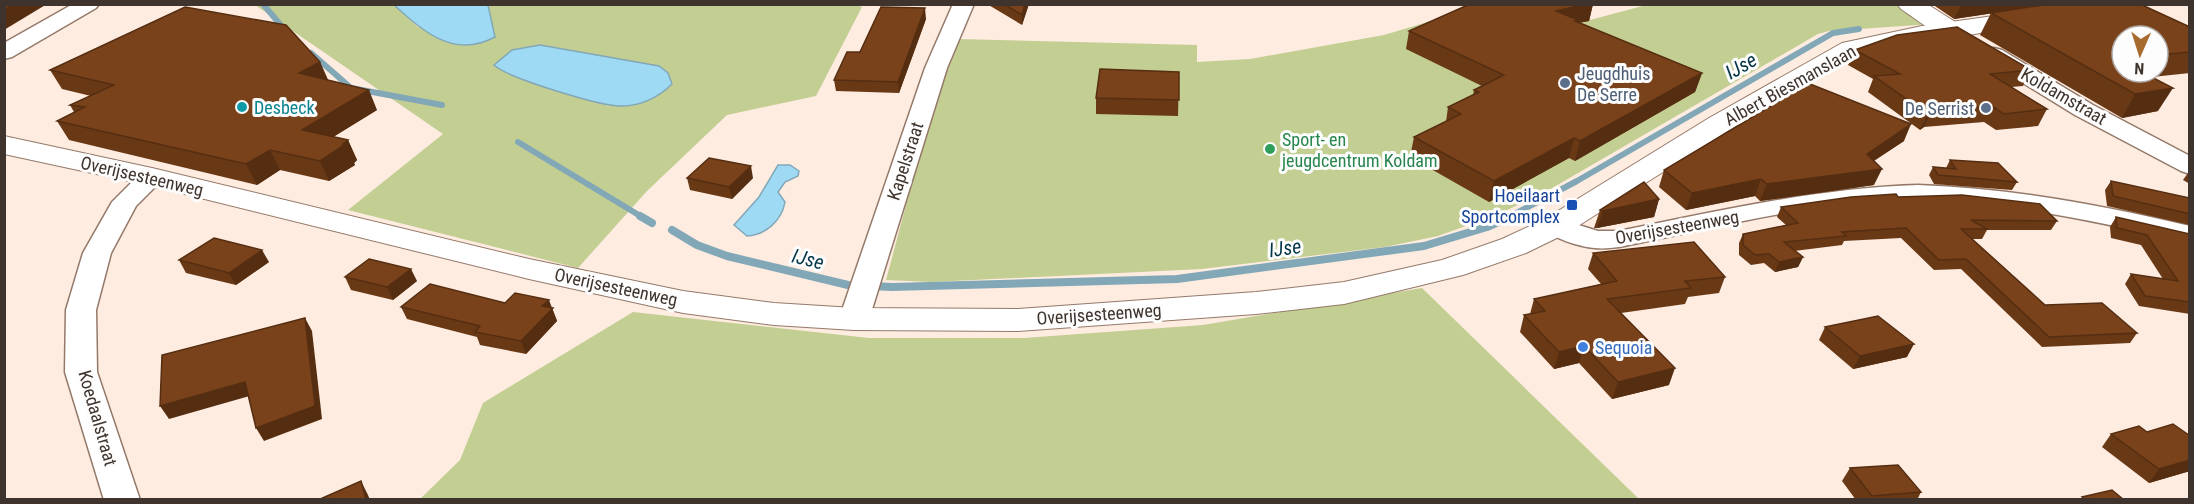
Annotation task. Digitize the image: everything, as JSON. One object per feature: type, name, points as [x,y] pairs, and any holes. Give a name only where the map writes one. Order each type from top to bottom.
[{"type":"main road","name":"Koldamstraat","points":[[1909,4],[1951,30]]},
{"type":"main road","name":"Albert Biesmanslaan","points":[[1556,226],[1719,124],[1851,48],[2047,16]]},
{"type":"main road","name":"Overijsesteenweg","points":[[4,145],[152,177],[529,269],[683,302],[774,314],[861,299],[1018,320],[1256,303],[1344,293],[1451,268],[1514,246],[1556,226]]},
{"type":"street","points":[[4,52],[89,4]]},
{"type":"street","name":"Kapelstraat","points":[[861,299],[932,79],[964,4]]},
{"type":"street","name":"Koldamstraat","points":[[1951,30],[2084,110],[2190,166]]},
{"type":"street","name":"Koedaalstraat","points":[[122,500],[81,372],[81,310],[97,253],[125,202],[152,177]]},
{"type":"street","name":"Overijsesteenweg","points":[[1556,226],[1595,240],[1619,239],[1817,200],[1903,194],[1996,198],[2050,204],[2113,216],[2190,235]]},
{"type":"green space","points":[[852,4],[862,7],[816,96],[727,115],[647,191],[578,268],[348,210],[443,134],[255,5],[394,5],[418,27],[495,37],[488,5]],"holes":[[[540,45],[591,55],[609,106],[517,77],[494,65],[512,50]]]},
{"type":"green space","name":"Sport- en jeugdcentrum Koldam","points":[[1650,4],[1898,5],[1933,24],[1829,31],[1818,34],[1547,191],[1499,214],[1438,236],[1385,247],[1202,269],[932,282],[886,280],[932,108],[957,39],[1197,45],[1197,62],[1250,59],[1384,35],[1474,8],[1560,28]]},
{"type":"green space","points":[[1422,288],[1639,499],[419,500],[460,460],[483,403],[633,312],[869,338],[1024,338],[1203,325]]},
{"type":"water","points":[[394,5],[488,5],[495,37],[480,43],[453,44],[428,33]]},
{"type":"water","points":[[540,45],[659,66],[668,73],[672,84],[655,97],[643,102],[629,106],[611,105],[535,84],[494,65],[512,50]]},
{"type":"water","points":[[778,165],[790,165],[799,171],[798,176],[785,182],[778,192],[785,202],[777,220],[767,230],[747,236],[734,225],[759,197]]},
{"type":"building","points":[[4,4],[14,4],[4,10]]},
{"type":"building","points":[[1004,4],[1025,4],[1022,15]]},
{"type":"building","points":[[1470,4],[1587,4],[1556,11],[1702,73],[1580,141],[1574,138],[1494,181],[1414,137],[1461,114],[1448,107],[1479,92],[1474,90],[1504,75],[1409,31]]},
{"type":"building","points":[[2049,4],[2140,4],[2190,27],[2190,52],[2170,54],[2170,24],[2110,24],[2110,80],[1991,13]]},
{"type":"building","name":"Desbeck","points":[[185,7],[286,25],[320,62],[299,73],[369,90],[302,130],[348,140],[343,144],[346,144],[320,161],[270,150],[246,164],[57,121],[85,107],[70,105],[114,85],[50,70]]},
{"type":"building","points":[[881,7],[925,8],[898,82],[834,80],[847,52],[860,52]]},
{"type":"building","points":[[1957,27],[2031,70],[1990,74],[2047,109],[2004,114],[1992,106],[1932,111],[1928,114],[1874,76],[1900,74],[1855,50],[1897,35]]},
{"type":"building","points":[[1100,69],[1179,72],[1179,100],[1096,98]]},
{"type":"building","points":[[1805,82],[1911,124],[1867,154],[1882,169],[1767,184],[1761,179],[1692,193],[1664,170],[1781,100],[1776,98]]},
{"type":"building","points":[[2117,84],[2165,84],[2173,88],[2135,94]]},
{"type":"building","points":[[709,158],[751,166],[729,187],[687,178]]},
{"type":"building","points":[[1950,160],[1998,163],[2017,182],[1938,175],[1933,167],[1956,169]]},
{"type":"building","points":[[2111,181],[2190,198],[2190,214],[2113,196]]},
{"type":"building","points":[[1644,182],[1659,199],[1600,210]]},
{"type":"building","points":[[1896,194],[1898,197],[1962,195],[2040,204],[2057,221],[1971,220],[1987,229],[1961,229],[2045,305],[2102,303],[2137,333],[2049,337],[1966,259],[1939,260],[1906,228],[1842,232],[1846,236],[1784,242],[1803,257],[1779,262],[1769,254],[1755,255],[1743,245],[1743,234],[1798,223],[1781,207],[1851,197]]},
{"type":"building","points":[[2116,217],[2190,234],[2190,302],[2145,296],[2131,274],[2178,281],[2147,235],[2117,228]]},
{"type":"building","points":[[214,238],[262,250],[229,273],[179,260]]},
{"type":"building","points":[[1694,242],[1725,277],[1685,281],[1691,288],[1607,299],[1675,368],[1618,382],[1584,346],[1559,352],[1524,315],[1545,311],[1534,299],[1617,281],[1593,253]]},
{"type":"building","points":[[369,259],[411,269],[387,287],[345,277]]},
{"type":"building","points":[[430,284],[505,303],[515,293],[549,300],[542,306],[553,308],[521,341],[475,332],[480,326],[401,307]]},
{"type":"building","points":[[1878,316],[1914,344],[1860,356],[1825,327]]},
{"type":"building","points":[[305,318],[315,406],[256,428],[245,382],[160,406],[162,355]]},
{"type":"building","points":[[2173,424],[2190,436],[2190,460],[2159,469],[2111,434],[2139,426],[2147,432]]},
{"type":"building","points":[[1898,465],[1921,492],[1872,496],[1850,468]]},
{"type":"building","points":[[361,481],[366,500],[318,500]]},
{"type":"building","points":[[2112,490],[2124,500],[2085,500],[2082,497]]},
{"type":"waterway","name":"IJse","points":[[263,4],[284,29]]},
{"type":"waterway","name":"IJse","points":[[1509,217],[1577,181],[1833,33],[1859,29]]},
{"type":"waterway","name":"IJse","points":[[311,53],[351,88],[442,105]]},
{"type":"waterway","name":"IJse","points":[[518,142],[642,217]]},
{"type":"waterway","name":"IJse","points":[[640,216],[652,223]]},
{"type":"waterway","name":"IJse","points":[[672,230],[697,245],[727,256],[848,285],[892,287],[1177,279],[1424,246],[1487,227],[1512,216]]},
{"type":"place","name":"Jeugdhuis De Serre","points":[[1565,83]]},
{"type":"place","name":"Desbeck","points":[[242,107]]},
{"type":"place","name":"De Serrist","points":[[1986,108]]},
{"type":"place","name":"Sport- en jeugdcentrum Koldam","points":[[1270,149]]},
{"type":"place","name":"Hoeilaart Sportcomplex","points":[[1572,205]]},
{"type":"place","name":"Sequoia","points":[[1583,347]]}]
